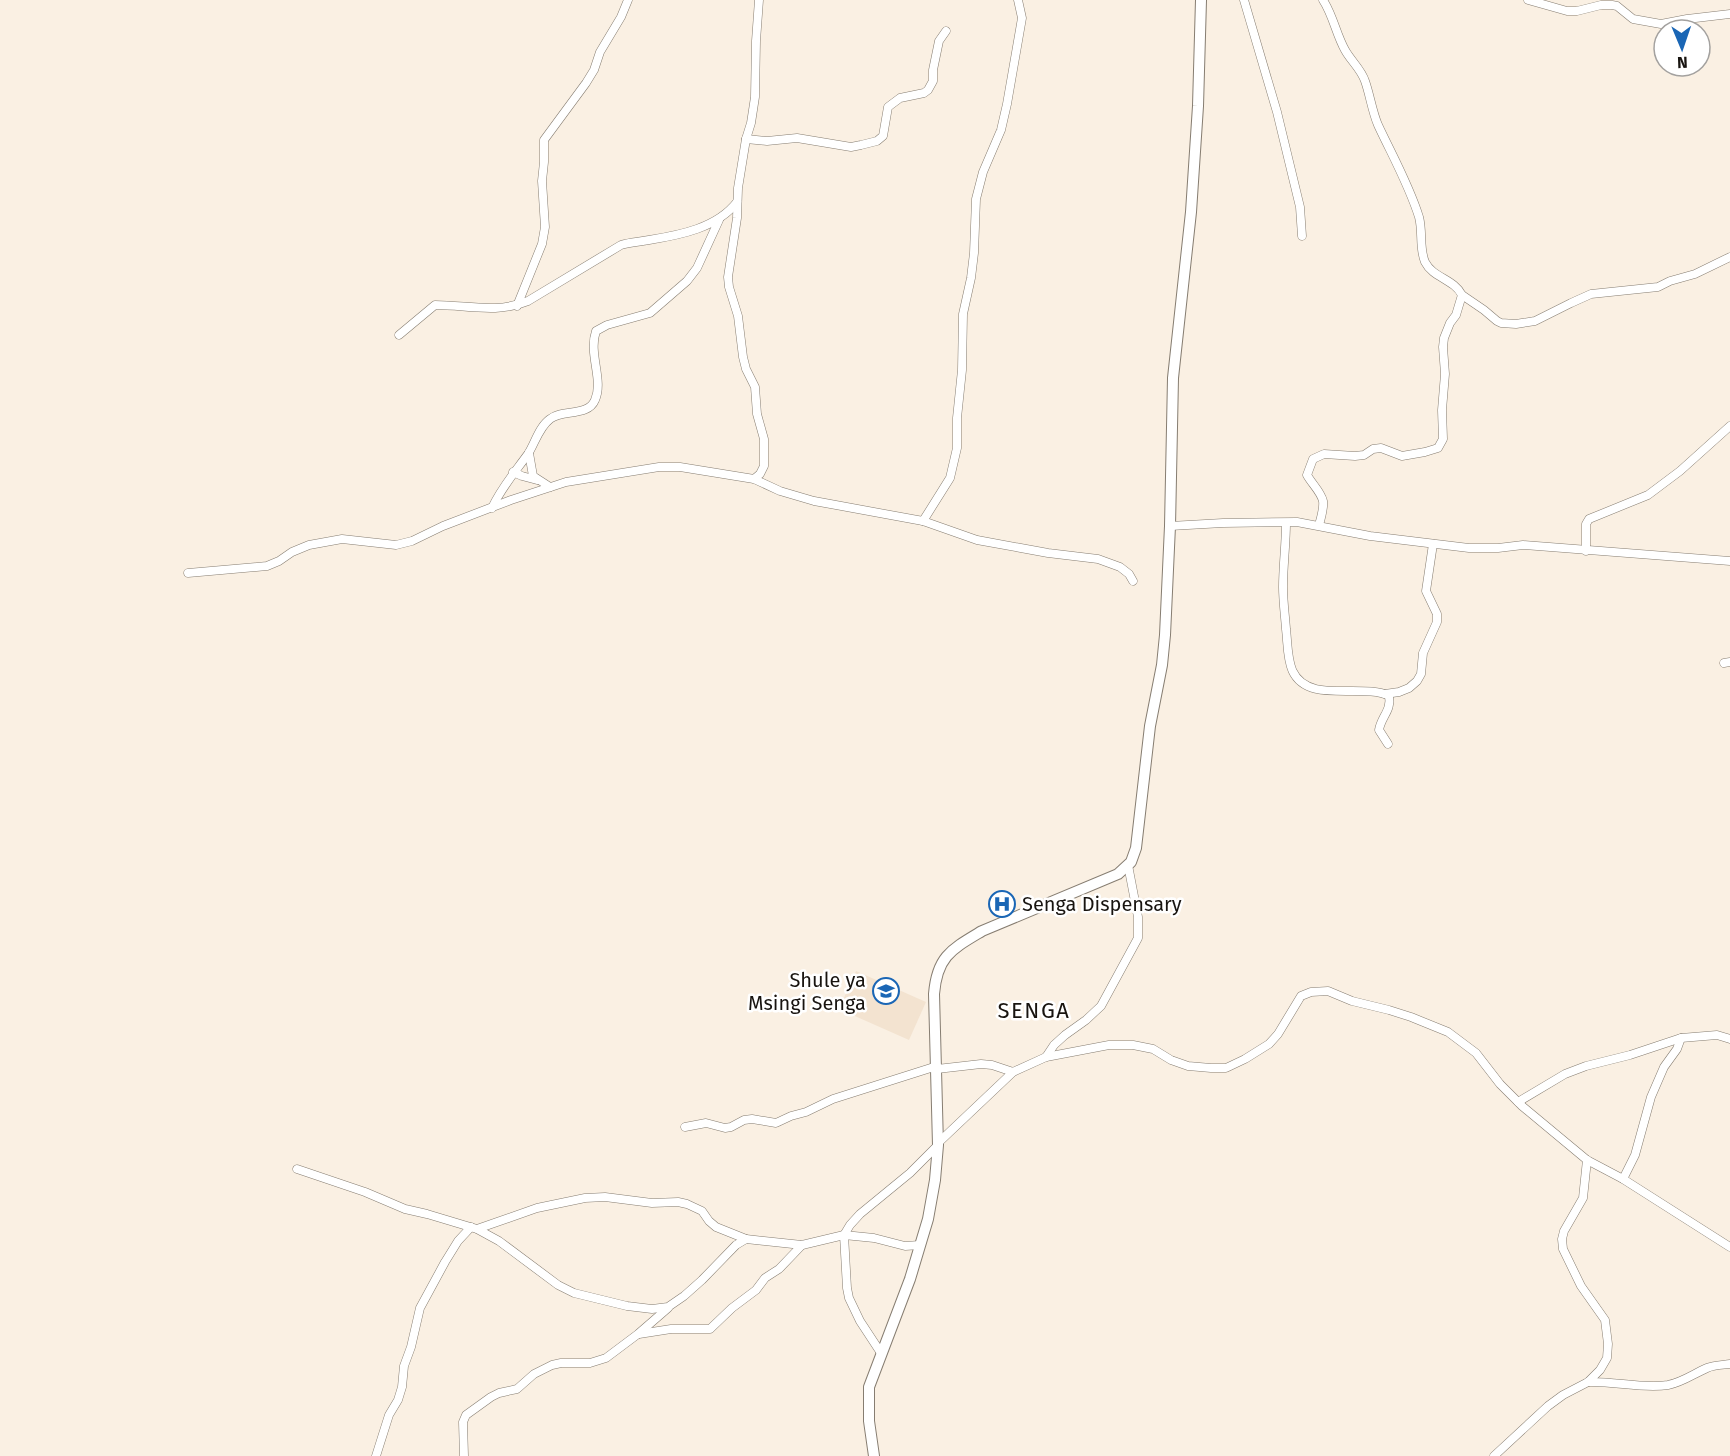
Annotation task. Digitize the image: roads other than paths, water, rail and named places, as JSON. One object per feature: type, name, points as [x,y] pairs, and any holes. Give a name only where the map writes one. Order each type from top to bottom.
[{"type":"street","points":[[517,306],[542,244],[545,227],[542,181],[544,140],[594,70],[600,52],[621,17],[627,0]]},
{"type":"street","points":[[754,479],[764,466],[764,439],[757,414],[755,387],[743,357],[738,316],[728,278],[736,229],[738,188],[755,97],[759,0]]},
{"type":"street","points":[[923,521],[950,478],[957,448],[957,418],[962,370],[962,325],[974,253],[976,199],[983,172],[1001,130],[1007,104],[1022,18],[1018,0]]},
{"type":"street","points":[[874,1456],[869,1421],[869,1387],[900,1308],[928,1219],[935,1180],[938,1144],[934,985],[941,962],[963,942],[982,931],[1118,874],[1131,862],[1136,848],[1150,726],[1165,635],[1173,378],[1191,212],[1198,106],[1201,0]]},
{"type":"street","points":[[1244,0],[1277,112],[1299,207],[1302,236]]},
{"type":"street","points":[[1323,0],[1346,52],[1365,81],[1377,124],[1390,148],[1419,218],[1425,261],[1429,268],[1449,280],[1462,295],[1497,321],[1516,324],[1535,321],[1592,294],[1658,288],[1730,257]]},
{"type":"street","points":[[1528,0],[1567,12],[1600,5],[1612,5],[1617,6],[1632,19],[1661,24],[1730,14]]},
{"type":"street","points":[[746,139],[767,141],[797,138],[851,147],[877,141],[883,136],[888,107],[900,98],[928,90],[933,81],[939,41],[946,31]]},
{"type":"street","points":[[492,508],[498,494],[513,471],[529,453],[545,424],[552,417],[588,408],[595,401],[597,371],[593,340],[596,332],[607,326],[650,313],[687,281],[697,268],[719,220],[738,201]]},
{"type":"street","points":[[399,335],[435,305],[469,308],[517,306],[621,245],[681,233],[719,220]]},
{"type":"street","points":[[1319,525],[1324,502],[1307,475],[1313,459],[1324,454],[1364,455],[1373,449],[1381,448],[1402,456],[1412,456],[1438,448],[1443,442],[1444,338],[1456,315],[1462,295]]},
{"type":"street","points":[[1586,551],[1585,527],[1589,519],[1648,495],[1680,471],[1730,426]]},
{"type":"street","points":[[529,453],[533,476],[550,487]]},
{"type":"street","points":[[188,573],[267,566],[301,549],[342,538],[396,545],[412,541],[444,525],[566,482],[680,467],[754,479],[780,491],[814,501],[923,521],[977,540],[1048,553],[1098,559],[1120,567],[1129,574],[1133,581]]},
{"type":"street","points":[[513,471],[538,480]]},
{"type":"street","points":[[1170,526],[1298,522],[1370,536],[1433,544],[1492,549],[1523,545],[1730,561]]},
{"type":"street","points":[[1286,523],[1283,587],[1289,662],[1301,682],[1317,689],[1385,694],[1399,692],[1417,681],[1421,674],[1423,653],[1437,622],[1437,614],[1426,591],[1433,544]]},
{"type":"street","points":[[1385,694],[1389,696],[1390,705],[1379,730],[1388,744]]},
{"type":"street","points":[[1046,1057],[1053,1045],[1101,1006],[1138,938],[1138,917],[1128,865]]},
{"type":"street","points":[[881,1353],[860,1321],[849,1298],[844,1235],[860,1214],[910,1173],[1013,1072],[1046,1057],[1109,1045],[1133,1045],[1152,1049],[1178,1063],[1200,1068],[1226,1068],[1269,1044],[1278,1034],[1301,996],[1311,992],[1328,991],[1352,1001],[1412,1017],[1448,1032],[1476,1053],[1500,1084],[1518,1102],[1587,1160],[1623,1179],[1730,1247]]},
{"type":"street","points":[[1518,1102],[1565,1074],[1681,1038],[1717,1035],[1730,1039]]},
{"type":"street","points":[[1623,1179],[1635,1155],[1651,1097],[1664,1067],[1681,1038]]},
{"type":"street","points":[[685,1127],[706,1123],[725,1128],[752,1119],[776,1123],[833,1099],[937,1068],[981,1064],[1013,1072]]},
{"type":"street","points":[[1494,1456],[1548,1406],[1588,1382],[1600,1371],[1607,1358],[1605,1320],[1581,1286],[1565,1256],[1562,1239],[1564,1231],[1583,1198],[1587,1160]]},
{"type":"street","points":[[297,1169],[365,1191],[405,1209],[474,1228],[499,1241],[558,1285],[574,1293],[627,1306],[652,1309],[668,1307]]},
{"type":"street","points":[[376,1456],[389,1415],[398,1400],[402,1387],[404,1366],[420,1308],[458,1241],[474,1228],[537,1208],[585,1198],[605,1197],[652,1203],[687,1204],[702,1211],[716,1227],[746,1239],[802,1245],[844,1235],[874,1238],[905,1246],[920,1245]]},
{"type":"street","points":[[464,1456],[463,1422],[466,1415],[491,1397],[524,1385],[534,1374],[552,1365],[590,1363],[606,1358],[684,1296],[736,1245],[746,1239]]},
{"type":"street","points":[[638,1334],[671,1329],[710,1329],[738,1302],[756,1290],[765,1278],[778,1269],[802,1245]]},
{"type":"street","points":[[1588,1382],[1669,1385],[1685,1380],[1708,1368],[1730,1364]]},
{"type":"place","name":"Senga Dispensary","points":[[1002,904]]},
{"type":"place","name":"Shule ya Msingi Senga","points":[[886,991]]},
{"type":"district","name":"SENGA","points":[[1034,1010]]}]
